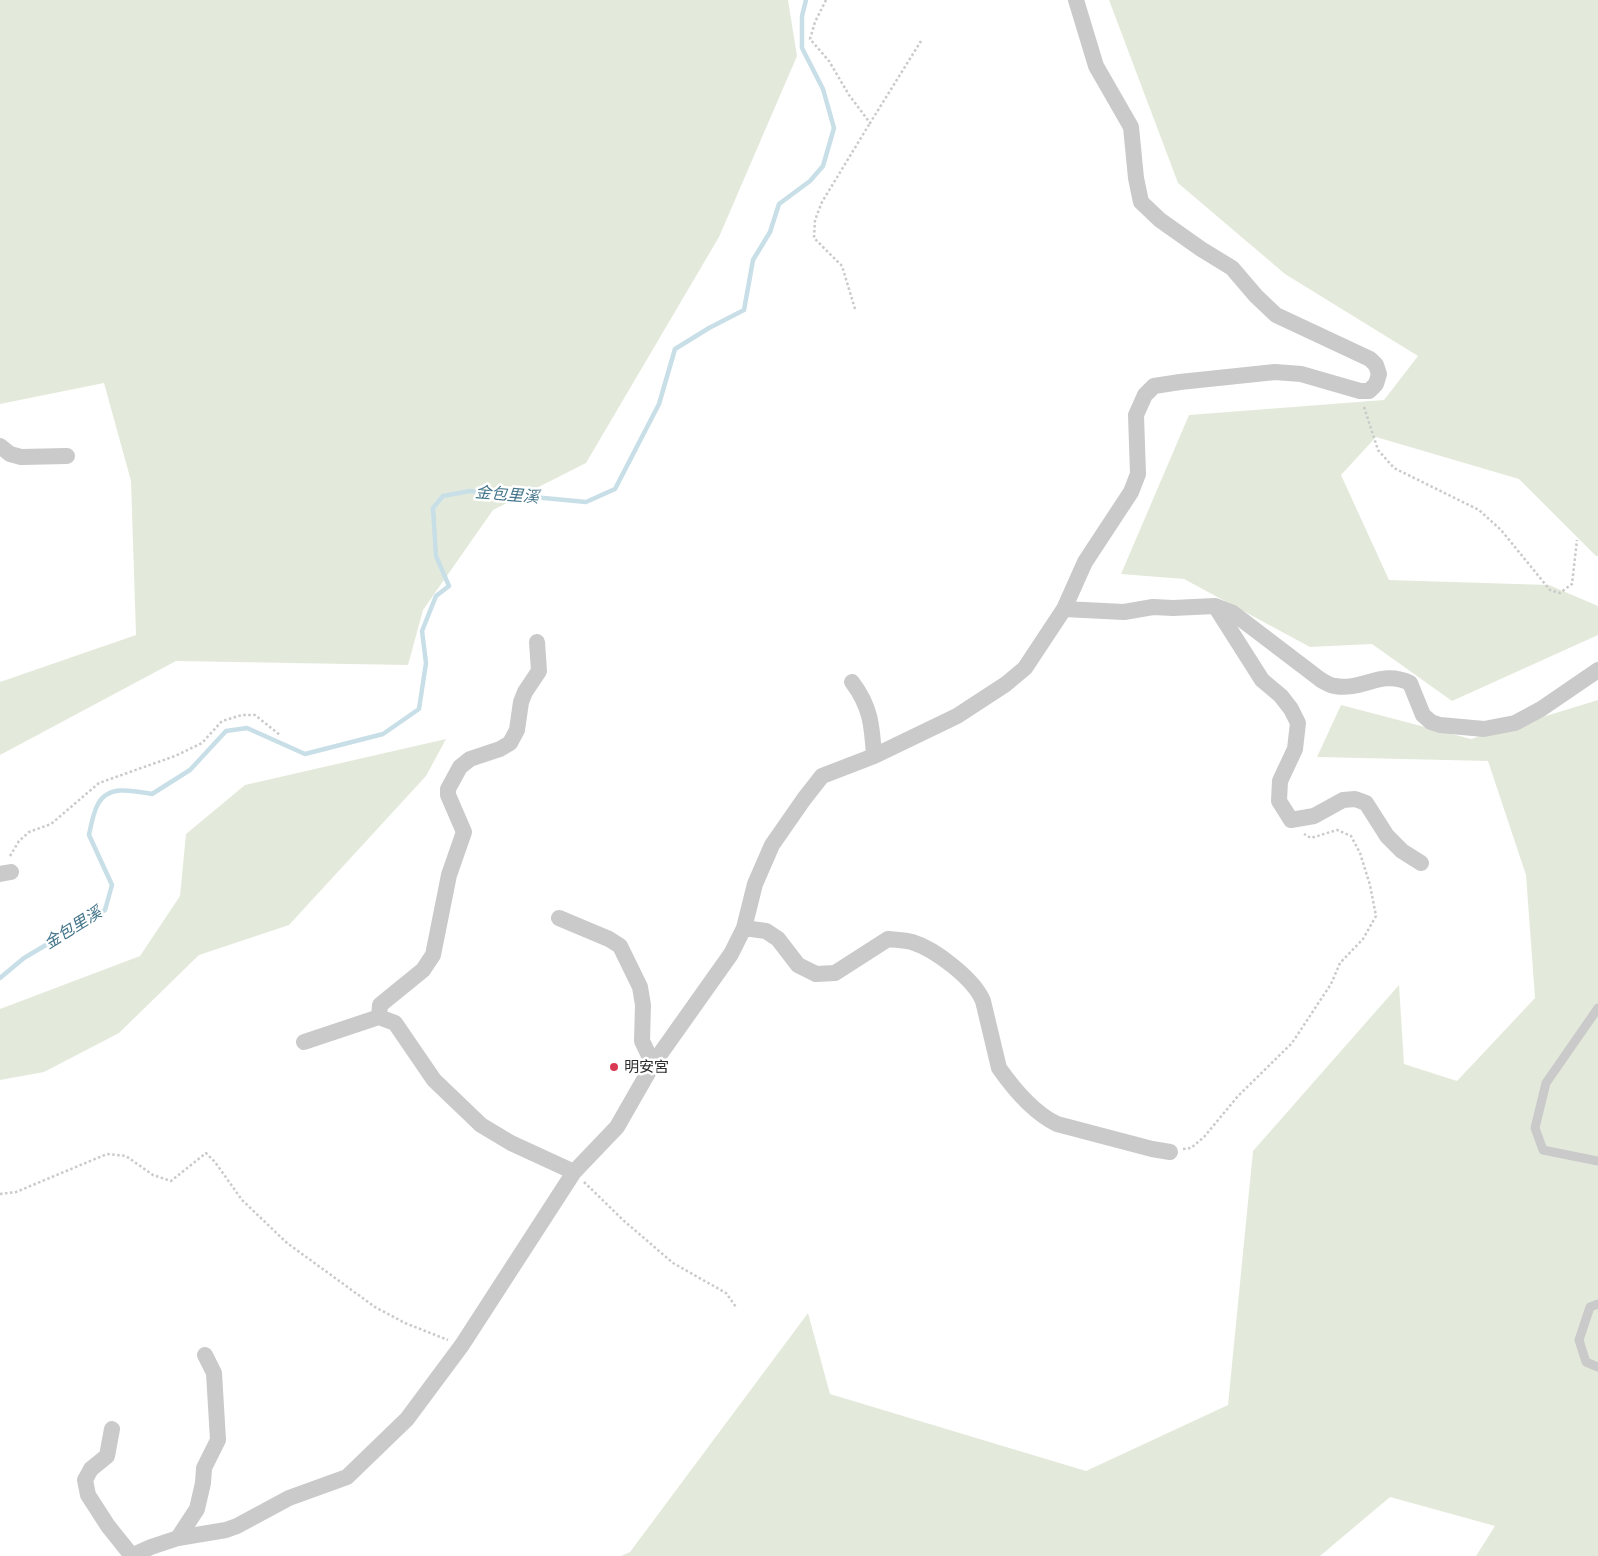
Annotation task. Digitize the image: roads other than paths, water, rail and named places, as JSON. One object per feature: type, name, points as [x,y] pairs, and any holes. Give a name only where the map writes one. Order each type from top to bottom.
[{"type":"street","points":[[112,1430],[107,1456],[92,1469],[85,1480],[88,1495],[108,1526],[132,1556],[154,1551],[178,1538],[226,1530],[237,1526],[289,1498],[347,1477],[407,1419],[462,1345],[574,1172],[617,1127],[653,1064],[730,954],[744,928],[755,884],[772,845],[822,776],[874,756],[957,716],[1006,684],[1025,668],[1064,609],[1085,562],[1131,492],[1138,474],[1136,415],[1145,396],[1154,386],[1275,372],[1301,374],[1360,391],[1369,391],[1376,384],[1379,374],[1376,365],[1370,359],[1276,315],[1256,296],[1232,268],[1160,220],[1141,202],[1136,178],[1132,127],[1096,66],[1076,0]]},
{"type":"street","points":[[0,446],[10,454],[21,457],[67,456]]},
{"type":"street","points":[[1064,609],[1124,612],[1153,607],[1216,606],[1233,613],[1321,680],[1335,686],[1355,686],[1388,677],[1401,678],[1410,683],[1423,715],[1431,722],[1440,726],[1484,729],[1515,723],[1540,710],[1598,670]]},
{"type":"street","points":[[1216,606],[1262,680],[1292,709],[1298,723],[1295,750],[1280,781],[1279,801],[1291,820],[1314,816],[1343,800],[1355,798],[1366,804],[1387,836],[1402,851],[1421,863]]},
{"type":"street","points":[[379,1017],[380,1005],[423,970],[433,956],[449,875],[464,832],[448,795],[448,788],[460,766],[470,759],[500,749],[510,743],[517,730],[521,702],[525,692],[539,672],[537,642]]},
{"type":"street","points":[[852,682],[862,695],[871,722],[874,756]]},
{"type":"street","points":[[559,918],[609,939],[620,946],[640,988],[643,1004],[642,1041],[653,1064]]},
{"type":"street","points":[[744,928],[766,930],[778,939],[798,965],[816,974],[835,974],[888,939],[911,942],[936,954],[971,982],[980,993],[999,1068],[1004,1076],[1044,1118],[1057,1124],[1170,1152]]},
{"type":"street","points":[[304,1042],[379,1017],[395,1023],[434,1080],[481,1125],[510,1143],[574,1172]]},
{"type":"street","points":[[178,1538],[197,1509],[203,1483],[204,1468],[218,1440],[214,1373],[205,1355]]},
{"type":"lane","points":[[1598,1008],[1546,1083],[1535,1128],[1543,1150],[1598,1162]]},
{"type":"lane","points":[[1598,1304],[1590,1307],[1579,1340],[1586,1362],[1598,1367]]},
{"type":"waterway","name":"金包里溪","points":[[0,978],[24,958],[105,910],[112,885],[89,835],[96,808],[103,798],[109,794],[122,790],[152,794],[190,770],[226,731],[247,728],[305,754],[383,734],[419,709],[426,663],[422,631],[436,596],[449,586],[436,556],[433,508],[443,496],[470,491],[586,502],[615,489],[659,404],[675,349],[709,328],[744,310],[753,260],[770,232],[779,204],[810,181],[823,166],[834,128],[823,89],[802,48],[802,16],[806,0]]},
{"type":"place","name":"明安宮","points":[[614,1067]]}]
